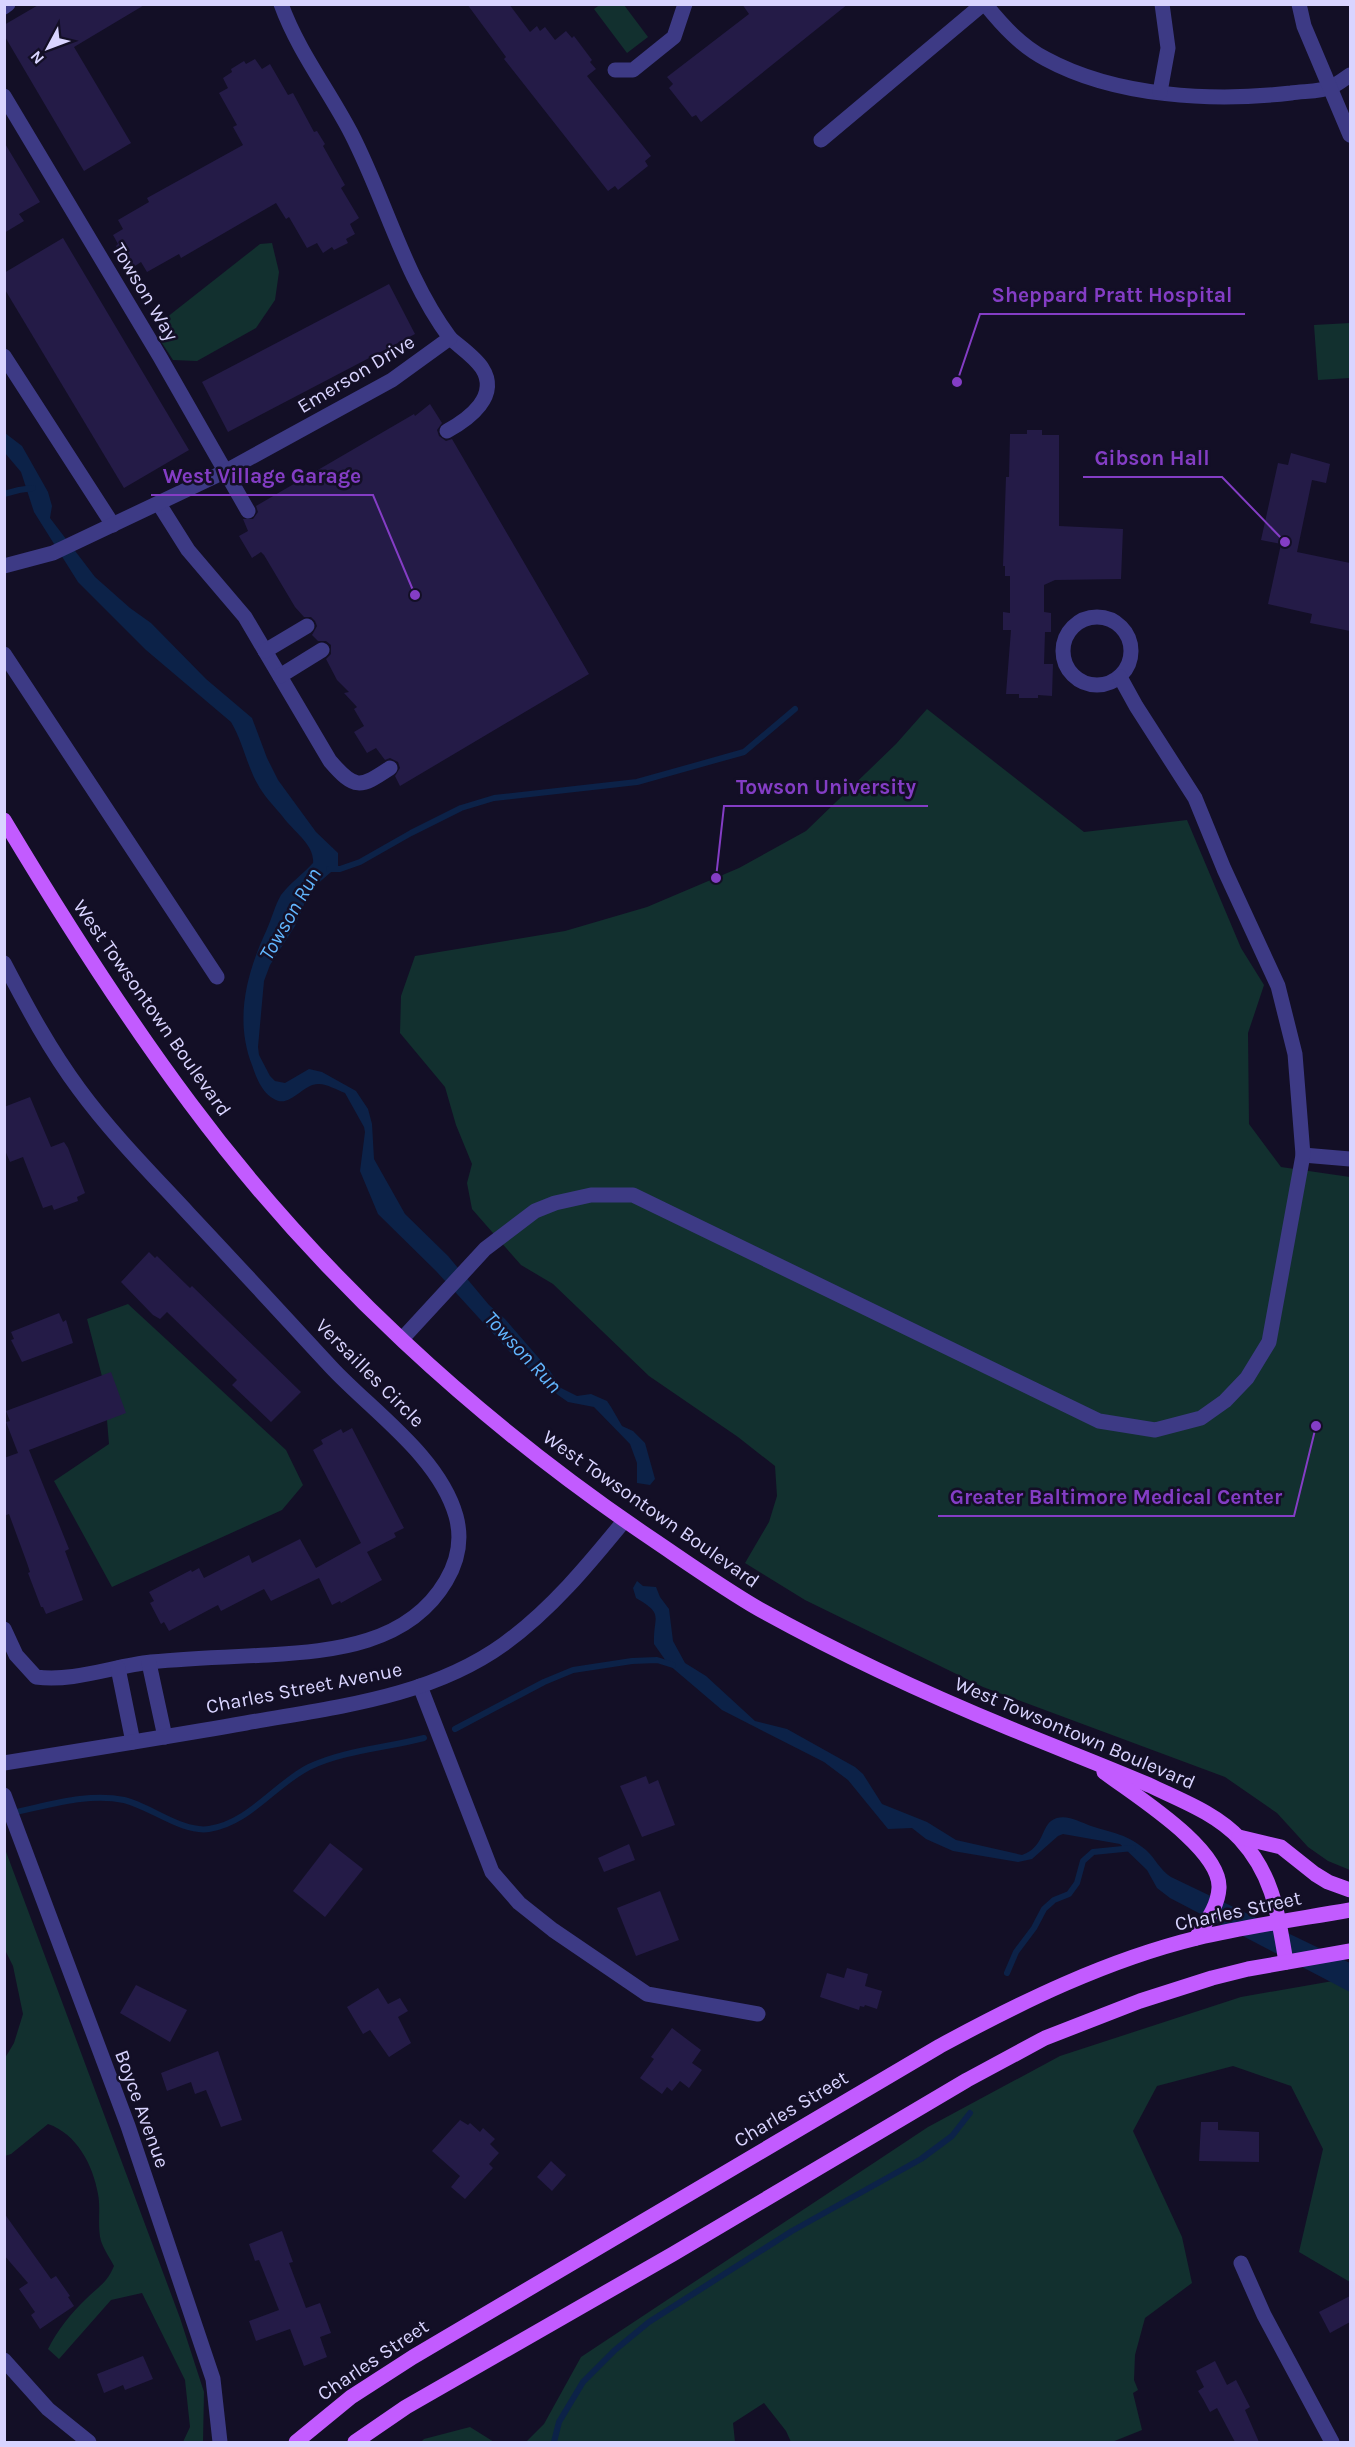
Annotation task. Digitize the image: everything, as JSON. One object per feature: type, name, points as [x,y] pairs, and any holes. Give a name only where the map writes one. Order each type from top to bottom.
[{"type":"main road","name":"West Towsontown Boulevard","points":[[4,820],[110,990],[192,1106],[231,1156],[312,1249],[402,1339],[472,1403],[525,1447],[624,1521],[756,1607],[935,1697],[1190,1804],[1223,1824],[1239,1837],[1258,1861],[1272,1888],[1286,1962]]},
{"type":"main road","points":[[1085,1758],[1193,1840],[1209,1859],[1217,1874],[1219,1888],[1215,1907],[1196,1938]]},
{"type":"main road","points":[[1239,1837],[1281,1847],[1328,1882],[1350,1890]]},
{"type":"main road","name":"Charles Street","points":[[296,2442],[351,2397],[413,2357],[940,2046],[1059,1987],[1138,1956],[1196,1938],[1350,1910]]},
{"type":"main road","points":[[355,2442],[406,2407],[1008,2058],[1062,2031],[1140,2001],[1212,1978],[1350,1951]]},
{"type":"street","points":[[282,4],[297,43],[355,142],[415,283],[450,338],[482,368],[487,386],[481,406],[467,420],[447,431]]},
{"type":"street","points":[[615,70],[633,70],[674,37],[686,4]]},
{"type":"street","points":[[821,140],[984,4],[1012,36],[1044,58],[1086,77],[1160,92],[1206,96],[1260,96],[1330,88],[1350,75]]},
{"type":"street","points":[[1160,92],[1168,48],[1162,4]]},
{"type":"street","points":[[1299,4],[1304,26],[1350,135]]},
{"type":"street","name":"Towson Way","points":[[4,96],[248,511]]},
{"type":"street","name":"Emerson Drive","points":[[4,566],[53,553],[226,471],[392,380],[450,338]]},
{"type":"street","points":[[4,356],[108,528]]},
{"type":"street","points":[[159,504],[188,550],[245,617],[330,761],[340,773],[352,783],[367,783],[390,768]]},
{"type":"street","points":[[1098,617],[1114,621],[1123,629],[1131,646],[1131,656],[1127,668],[1120,676],[1106,684],[1096,685],[1077,678],[1068,669],[1063,648],[1066,636],[1075,625],[1098,617]]},
{"type":"street","points":[[265,651],[307,626]]},
{"type":"street","points":[[280,676],[322,651]]},
{"type":"street","points":[[4,654],[217,977]]},
{"type":"street","points":[[402,1339],[485,1249],[535,1211],[555,1203],[591,1195],[633,1196],[1099,1421],[1155,1430],[1201,1418],[1225,1401],[1247,1378],[1269,1342],[1303,1155],[1295,1054],[1278,986],[1224,869],[1195,798],[1136,706],[1120,676]]},
{"type":"street","name":"Versailles Circle","points":[[4,963],[49,1046],[80,1091],[137,1158],[349,1386],[413,1446],[442,1485],[456,1516],[459,1544],[454,1568],[428,1606],[410,1622],[368,1641],[317,1652],[149,1662],[56,1679],[36,1677],[16,1655],[4,1629]]},
{"type":"street","points":[[1303,1155],[1350,1160]]},
{"type":"street","name":"Charles Street Avenue","points":[[4,1763],[354,1704],[420,1686],[503,1645],[529,1624],[592,1560],[624,1521]]},
{"type":"street","points":[[149,1662],[165,1737]]},
{"type":"street","points":[[118,1668],[133,1742]]},
{"type":"street","points":[[420,1686],[492,1872],[519,1903],[553,1930],[647,1994],[758,2014]]},
{"type":"street","name":"Boyce Avenue","points":[[9,1807],[128,2126],[213,2379],[220,2442]]},
{"type":"street","points":[[1241,2263],[1264,2315],[1332,2442]]},
{"type":"street","points":[[4,2360],[48,2409],[89,2442]]},
{"type":"green space","points":[[601,4],[624,5],[648,37],[627,53],[594,9]]},
{"type":"green space","points":[[272,243],[279,272],[275,300],[256,328],[197,361],[173,360],[162,343],[157,325],[260,244]]},
{"type":"green space","points":[[1350,323],[1350,378],[1318,380],[1314,325]]},
{"type":"green space","points":[[927,709],[1084,832],[1187,820],[1241,948],[1264,985],[1248,1033],[1249,1124],[1281,1167],[1350,1177],[1350,1870],[1328,1861],[1308,1847],[1277,1813],[1225,1777],[983,1687],[805,1600],[745,1563],[769,1522],[777,1496],[775,1466],[738,1437],[649,1376],[553,1284],[521,1265],[472,1209],[467,1183],[472,1164],[456,1125],[445,1087],[400,1033],[401,996],[415,956],[565,931],[647,907],[739,868],[806,831],[896,744]]},
{"type":"green space","points":[[128,1304],[286,1450],[303,1485],[282,1510],[112,1587],[54,1481],[109,1444],[104,1384],[87,1319]]},
{"type":"green space","points":[[5,1849],[180,2318],[204,2392],[203,2442],[183,2442],[190,2427],[185,2380],[142,2293],[111,2300],[59,2359],[48,2349],[65,2322],[80,2304],[105,2281],[114,2266],[101,2241],[96,2183],[88,2162],[75,2143],[67,2135],[48,2124],[11,2154],[5,2156],[5,2058],[14,2043],[23,2014],[13,1966],[5,1950]]},
{"type":"green space","points":[[1350,1978],[1350,2282],[1299,2252],[1323,2149],[1291,2086],[1233,2066],[1157,2086],[1133,2131],[1182,2237],[1192,2283],[1145,2318],[1135,2355],[1134,2380],[1138,2390],[1133,2393],[1142,2430],[1112,2442],[791,2442],[786,2431],[764,2403],[733,2423],[735,2442],[526,2442],[544,2424],[581,2357],[928,2127],[1060,2056],[1241,1997]]},
{"type":"green space","points":[[470,2427],[494,2442],[421,2442],[424,2439]]},
{"type":"water","name":"Towson Run","points":[[5,433],[22,446],[48,492],[52,506],[50,518],[95,577],[151,623],[206,679],[252,718],[278,780],[316,832],[338,853],[338,866],[308,895],[295,926],[270,965],[264,981],[258,1047],[259,1055],[270,1076],[275,1081],[285,1083],[309,1069],[322,1072],[356,1091],[368,1109],[372,1124],[374,1159],[405,1214],[448,1256],[489,1305],[505,1319],[550,1371],[561,1388],[577,1396],[591,1394],[607,1401],[622,1426],[633,1431],[645,1443],[655,1479],[650,1485],[637,1483],[637,1463],[630,1444],[594,1407],[568,1402],[558,1395],[510,1352],[436,1271],[378,1214],[360,1171],[364,1127],[345,1093],[319,1084],[307,1087],[286,1101],[280,1101],[266,1093],[260,1084],[247,1048],[244,1030],[245,996],[254,962],[277,903],[288,886],[313,863],[311,850],[259,787],[231,722],[146,650],[78,582],[34,512],[21,472],[5,453]]},
{"type":"water","points":[[637,1581],[643,1586],[656,1587],[669,1609],[673,1641],[685,1663],[706,1676],[755,1721],[787,1729],[855,1767],[863,1774],[882,1804],[927,1822],[956,1840],[1022,1855],[1034,1848],[1048,1824],[1056,1818],[1071,1819],[1120,1835],[1146,1850],[1171,1877],[1350,1963],[1350,1992],[1170,1898],[1157,1888],[1147,1870],[1120,1844],[1063,1834],[1032,1859],[1018,1862],[953,1851],[926,1839],[912,1828],[888,1829],[848,1780],[824,1762],[722,1710],[668,1664],[654,1644],[656,1616],[651,1608],[636,1598],[633,1588]]},
{"type":"building","points":[[40,4],[146,4],[74,47],[131,143],[84,171],[4,35],[4,25]]},
{"type":"building","points":[[467,4],[509,4],[530,32],[537,26],[540,31],[545,27],[555,40],[566,31],[572,38],[574,36],[596,69],[587,76],[651,156],[645,161],[648,166],[618,190],[615,186],[608,191],[504,59],[506,57]]},
{"type":"building","points":[[742,4],[848,4],[701,122],[696,115],[692,117],[669,88],[673,84],[667,77],[749,14]]},
{"type":"building","points":[[255,59],[262,69],[270,64],[288,95],[293,93],[314,132],[317,131],[325,144],[323,146],[345,185],[341,188],[359,218],[350,224],[355,234],[346,239],[348,243],[334,250],[332,247],[323,253],[317,243],[307,248],[289,217],[286,219],[276,203],[181,258],[179,254],[147,272],[141,262],[132,268],[126,259],[123,260],[116,246],[118,244],[113,235],[123,229],[118,220],[149,202],[147,198],[243,145],[233,127],[237,125],[219,93],[228,88],[223,78],[232,72],[231,69],[244,61],[246,64]]},
{"type":"building","points":[[4,142],[40,202],[19,214],[24,221],[4,233]]},
{"type":"building","points":[[63,238],[189,450],[124,488],[4,288],[4,273]]},
{"type":"building","points":[[389,284],[415,334],[228,432],[202,382]]},
{"type":"building","points":[[430,404],[442,423],[437,430],[439,436],[446,441],[452,439],[589,674],[400,786],[395,776],[400,768],[398,762],[390,758],[385,760],[376,748],[367,753],[354,732],[364,726],[354,709],[357,707],[344,693],[349,692],[337,680],[326,659],[331,654],[331,645],[326,641],[318,641],[312,635],[317,626],[315,621],[311,617],[304,617],[295,607],[264,555],[261,552],[252,558],[239,536],[248,531],[243,519],[253,519],[258,512],[256,506],[414,414],[415,416]]},
{"type":"building","points":[[1027,430],[1042,430],[1042,435],[1059,435],[1059,526],[1123,529],[1121,579],[1055,580],[1044,585],[1044,612],[1051,613],[1051,632],[1045,632],[1044,664],[1053,664],[1052,696],[1038,695],[1038,698],[1019,698],[1019,694],[1006,694],[1011,630],[1003,630],[1003,612],[1010,613],[1010,576],[1005,576],[1005,566],[1003,566],[1010,434],[1027,434]]},
{"type":"building","points":[[1291,453],[1330,464],[1326,483],[1312,480],[1297,552],[1350,563],[1350,631],[1310,623],[1312,614],[1268,604],[1281,544],[1261,540],[1278,463],[1288,465]]},
{"type":"building","points":[[30,1097],[51,1147],[64,1142],[68,1148],[85,1193],[77,1197],[78,1201],[54,1210],[52,1205],[43,1208],[23,1157],[10,1162],[4,1148],[4,1107]]},
{"type":"building","points":[[149,1252],[155,1258],[157,1256],[190,1288],[192,1286],[301,1392],[271,1422],[232,1385],[237,1380],[167,1312],[160,1319],[153,1315],[121,1282]]},
{"type":"building","points":[[59,1313],[63,1322],[66,1320],[73,1343],[22,1362],[11,1340],[14,1339],[11,1332]]},
{"type":"building","points":[[111,1372],[126,1413],[29,1450],[69,1549],[65,1551],[83,1600],[46,1614],[28,1573],[30,1572],[9,1514],[4,1516],[4,1458],[18,1453],[6,1422],[10,1421],[6,1411]]},
{"type":"building","points":[[352,1428],[404,1528],[394,1533],[396,1537],[367,1552],[382,1580],[341,1603],[340,1601],[332,1605],[319,1578],[271,1601],[264,1589],[221,1611],[218,1605],[169,1631],[164,1622],[161,1624],[150,1603],[154,1601],[149,1592],[191,1570],[192,1572],[199,1568],[204,1578],[249,1555],[252,1563],[300,1539],[316,1568],[361,1543],[313,1450],[323,1444],[321,1440],[341,1429],[343,1433]]},
{"type":"building","points":[[646,1776],[649,1784],[658,1780],[675,1825],[642,1837],[620,1786]]},
{"type":"building","points":[[330,1843],[363,1869],[325,1917],[293,1891]]},
{"type":"building","points":[[629,1844],[635,1860],[604,1872],[598,1858]]},
{"type":"building","points":[[660,1891],[679,1940],[636,1956],[617,1908]]},
{"type":"building","points":[[847,1968],[868,1974],[865,1986],[882,1991],[877,2009],[865,2005],[860,2006],[859,2010],[820,1997],[827,1973],[844,1978]]},
{"type":"building","points":[[136,1985],[187,2010],[170,2042],[120,2013]]},
{"type":"building","points":[[378,1988],[388,2004],[400,1998],[408,2011],[398,2017],[411,2043],[389,2057],[370,2030],[363,2034],[347,2007]]},
{"type":"building","points":[[672,2028],[701,2050],[692,2063],[702,2070],[689,2088],[680,2081],[672,2091],[667,2087],[662,2094],[640,2078],[654,2059],[651,2057]]},
{"type":"building","points":[[218,2051],[242,2120],[221,2127],[206,2090],[195,2094],[191,2082],[167,2091],[161,2073]]},
{"type":"building","points":[[460,2120],[468,2125],[470,2123],[480,2132],[483,2128],[495,2139],[490,2144],[499,2153],[489,2164],[493,2168],[465,2199],[451,2187],[460,2176],[432,2151]]},
{"type":"building","points":[[1201,2122],[1218,2122],[1218,2130],[1259,2132],[1259,2162],[1199,2161]]},
{"type":"building","points":[[551,2161],[566,2175],[552,2191],[537,2177]]},
{"type":"building","points":[[4,2213],[51,2279],[56,2276],[74,2306],[40,2329],[31,2315],[35,2312],[19,2289],[28,2283],[4,2255]]},
{"type":"building","points":[[282,2231],[293,2262],[289,2263],[306,2308],[320,2303],[331,2333],[320,2337],[327,2357],[304,2366],[290,2329],[256,2341],[249,2321],[279,2310],[259,2260],[255,2261],[249,2244]]},
{"type":"building","points":[[1350,2296],[1350,2322],[1330,2333],[1319,2312]]},
{"type":"building","points":[[143,2356],[153,2379],[125,2390],[123,2385],[104,2393],[97,2374]]},
{"type":"building","points":[[1215,2361],[1227,2385],[1236,2380],[1250,2407],[1245,2410],[1259,2442],[1235,2442],[1217,2408],[1210,2412],[1198,2391],[1204,2387],[1196,2371]]},
{"type":"waterway","points":[[4,494],[33,488]]},
{"type":"waterway","points":[[329,869],[340,869],[360,862],[461,808],[494,798],[637,782],[744,752],[795,709]]},
{"type":"waterway","points":[[455,1729],[544,1682],[573,1670],[632,1661],[657,1660],[673,1665]]},
{"type":"waterway","points":[[11,1813],[67,1801],[110,1798],[134,1803],[188,1827],[209,1829],[237,1819],[296,1775],[323,1761],[424,1738]]},
{"type":"waterway","points":[[1007,1973],[1016,1952],[1034,1928],[1044,1909],[1054,1900],[1069,1894],[1077,1883],[1083,1861],[1093,1852],[1133,1848]]},
{"type":"waterway","points":[[554,2442],[559,2422],[583,2382],[615,2350],[649,2322],[792,2231],[921,2159],[952,2136],[970,2113]]},
{"type":"place","name":"Sheppard Pratt Hospital","points":[[957,382]]},
{"type":"place","name":"Gibson Hall","points":[[1285,542]]},
{"type":"place","name":"West Village Garage","points":[[415,595]]},
{"type":"place","name":"Towson University","points":[[716,878]]},
{"type":"place","name":"Greater Baltimore Medical Center","points":[[1316,1426]]}]
